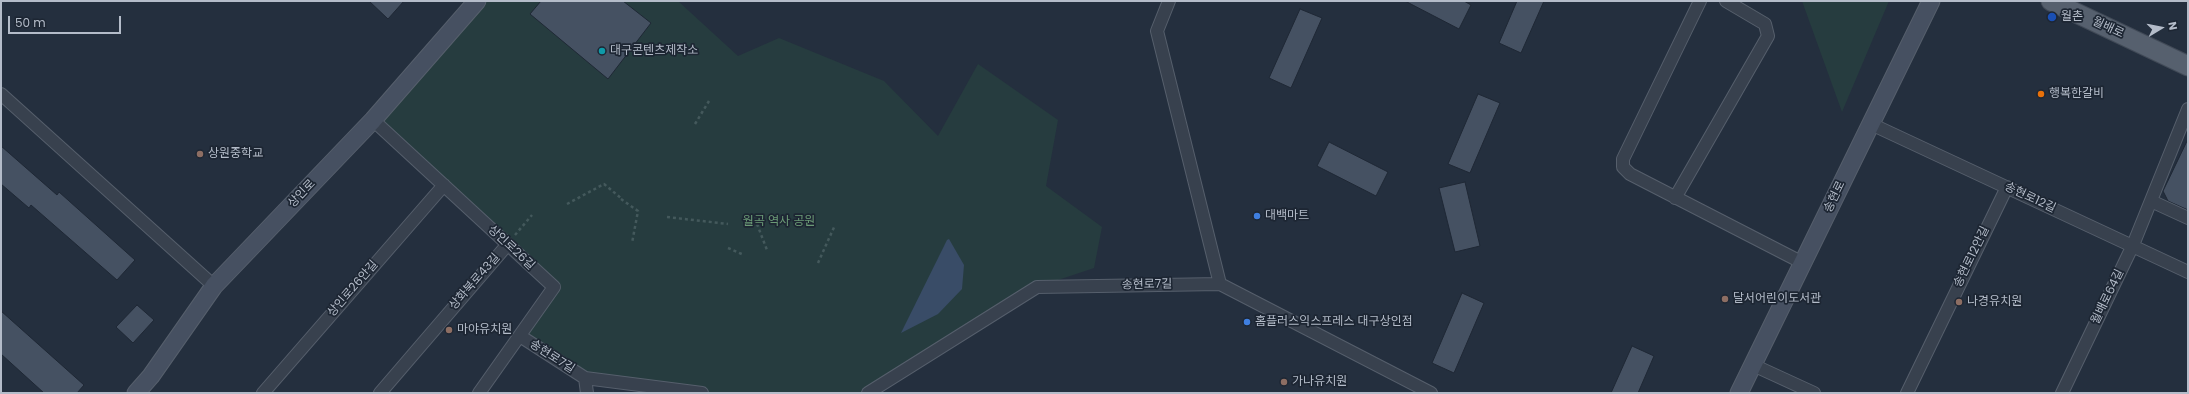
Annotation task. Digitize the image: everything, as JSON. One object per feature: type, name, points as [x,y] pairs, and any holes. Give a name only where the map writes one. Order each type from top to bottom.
[{"type":"main road","name":"상인로","points":[[136,393],[151,376],[214,286],[373,120],[477,1]]},
{"type":"main road","name":"송현로","points":[[1739,393],[1931,1]]},
{"type":"main road","name":"월배로","points":[[2051,1],[2188,66]]},
{"type":"street","points":[[1169,1],[1157,31],[1220,284]]},
{"type":"street","points":[[1700,1],[1623,159],[1623,167],[1630,174],[1675,198],[1735,226],[1803,263]]},
{"type":"street","points":[[1675,198],[1768,36],[1765,24],[1726,1]]},
{"type":"street","points":[[1,94],[214,286]]},
{"type":"street","name":"월배로64길","points":[[2062,393],[2133,245],[2188,110]]},
{"type":"street","name":"상인로26길","points":[[373,120],[554,287],[479,393]]},
{"type":"street","name":"송현로12길","points":[[1871,124],[2188,272]]},
{"type":"street","name":"상인로26안길","points":[[263,393],[444,185]]},
{"type":"street","name":"송현로12안길","points":[[1907,393],[2006,187]]},
{"type":"street","points":[[2151,201],[2188,218]]},
{"type":"street","name":"상화북로43길","points":[[380,393],[508,244]]},
{"type":"street","name":"송현로7길","points":[[868,393],[1037,287],[1220,284],[1431,393]]},
{"type":"street","name":"송현로7길","points":[[520,336],[585,378],[702,393]]},
{"type":"street","points":[[1753,365],[1814,393]]},
{"type":"street","name":"송현로7길","points":[[585,378],[587,393]]},
{"type":"path","points":[[695,124],[709,101]]},
{"type":"path","points":[[567,204],[604,184],[638,211],[632,243]]},
{"type":"path","points":[[508,244],[532,215]]},
{"type":"path","points":[[667,217],[728,224]]},
{"type":"path","points":[[757,224],[768,250]]},
{"type":"path","points":[[818,263],[835,225]]},
{"type":"path","points":[[728,248],[744,255]]},
{"type":"green space","name":"월곡 역사 공원","points":[[481,1],[678,1],[738,56],[779,38],[884,81],[938,136],[978,64],[1058,120],[1046,186],[1102,227],[1094,268],[1037,287],[868,393],[702,393],[585,378],[520,336],[554,287],[373,120]]},
{"type":"green space","points":[[1802,1],[1889,1],[1842,112]]},
{"type":"water","points":[[949,239],[964,265],[962,289],[938,314],[901,333],[947,240]]},
{"type":"building","points":[[369,1],[404,1],[388,19]]},
{"type":"building","name":"대구콘텐츠제작소","points":[[541,1],[623,1],[651,23],[608,79],[530,14]]},
{"type":"building","points":[[1405,1],[1464,1],[1471,5],[1459,29]]},
{"type":"building","points":[[1517,1],[1544,1],[1521,53],[1499,43]]},
{"type":"building","points":[[1300,9],[1322,18],[1291,88],[1269,78]]},
{"type":"building","points":[[1478,94],[1500,103],[1470,173],[1448,164]]},
{"type":"building","points":[[2188,139],[2188,210],[2168,201],[2163,191]]},
{"type":"building","points":[[1329,142],[1388,172],[1376,196],[1317,166]]},
{"type":"building","points":[[1,146],[57,195],[59,192],[135,260],[117,280],[31,205],[29,208],[1,184]]},
{"type":"building","points":[[1465,182],[1480,246],[1455,252],[1439,188]]},
{"type":"building","points":[[1462,293],[1484,303],[1454,373],[1432,363]]},
{"type":"building","points":[[137,305],[154,320],[133,343],[116,327]]},
{"type":"building","points":[[1,311],[84,385],[77,393],[44,393],[1,354]]},
{"type":"building","points":[[1632,346],[1654,356],[1638,393],[1611,393]]},
{"type":"place","name":"월촌","points":[[2052,17]]},
{"type":"place","name":"대구콘텐츠제작소","points":[[602,51]]},
{"type":"place","name":"행복한갈비","points":[[2041,94]]},
{"type":"place","name":"상원중학교","points":[[200,154]]},
{"type":"place","name":"대백마트","points":[[1257,216]]},
{"type":"place","name":"달서어린이도서관","points":[[1725,299]]},
{"type":"place","name":"나경유치원","points":[[1959,302]]},
{"type":"place","name":"홈플러스익스프레스 대구상인점","points":[[1247,322]]},
{"type":"place","name":"마야유치원","points":[[449,330]]},
{"type":"place","name":"가나유치원","points":[[1284,382]]}]
